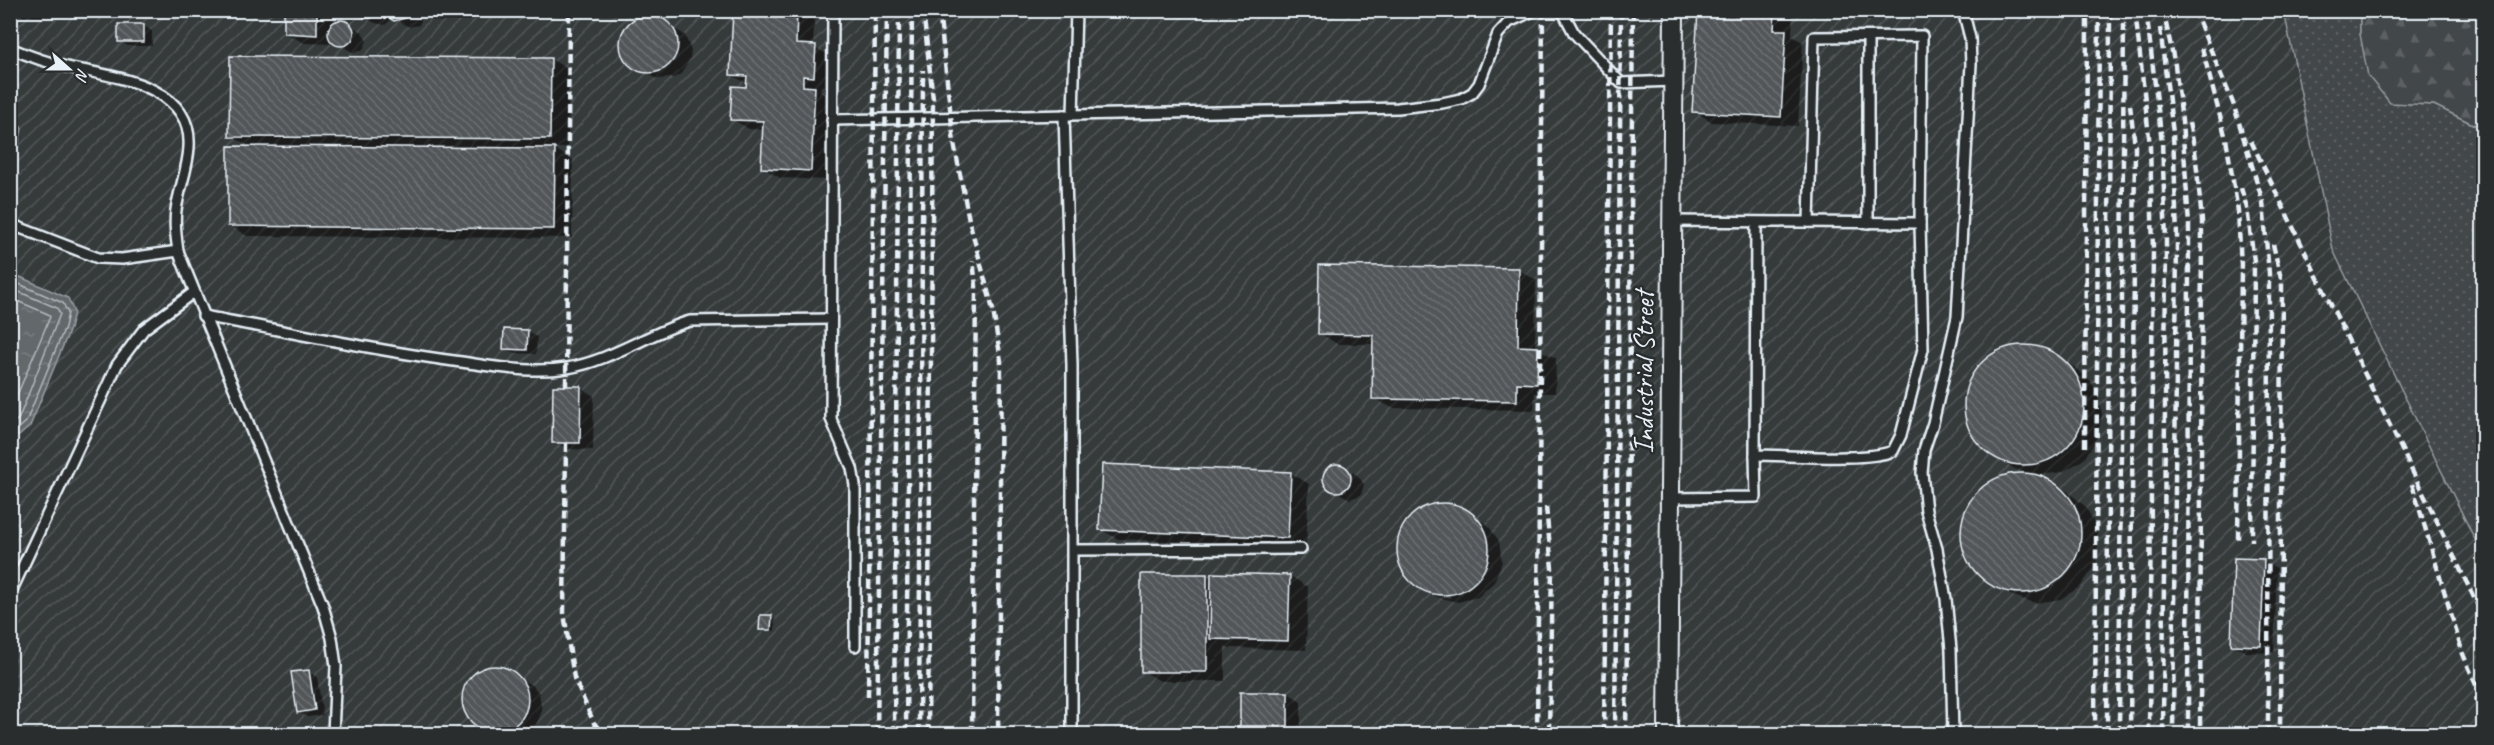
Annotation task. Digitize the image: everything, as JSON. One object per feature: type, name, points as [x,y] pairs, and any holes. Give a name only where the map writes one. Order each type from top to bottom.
[{"type":"street","name":"Industrial Street","points":[[1668,735],[1674,10]]},
{"type":"lane","points":[[833,10],[831,419],[852,468],[855,485],[855,646]]},
{"type":"lane","points":[[1072,735],[1073,550],[1069,115],[1076,10]]},
{"type":"lane","points":[[832,120],[1398,108],[1461,99],[1472,93],[1479,84],[1498,34],[1504,27],[1535,10]]},
{"type":"lane","points":[[1562,10],[1574,33],[1621,83],[1673,81]]},
{"type":"lane","points":[[1953,735],[1952,650],[1946,599],[1926,511],[1922,474],[1924,450],[1933,423],[1957,317],[1971,64],[1970,38],[1963,10]]},
{"type":"lane","points":[[1755,454],[1883,455],[1893,451],[1901,435],[1923,349],[1920,223],[1922,36],[1814,37],[1809,222]]},
{"type":"lane","points":[[1868,37],[1868,223]]},
{"type":"lane","points":[[10,48],[65,66],[132,82],[161,94],[174,103],[183,115],[189,129],[186,170],[176,212],[178,251],[323,606],[332,638],[336,666],[333,735]]},
{"type":"lane","points":[[1671,221],[1920,223]]},
{"type":"lane","points":[[1670,498],[1756,497],[1756,222]]},
{"type":"lane","points":[[10,224],[98,258],[122,259],[178,251]]},
{"type":"lane","points":[[10,594],[117,365],[144,329],[194,292]]},
{"type":"lane","points":[[203,316],[412,355],[514,369],[566,368],[590,363],[670,327],[690,321],[831,319]]},
{"type":"lane","points":[[1073,550],[1301,549]]},
{"type":"shaded area","points":[[11,11],[2285,11],[2333,250],[2483,556],[2483,734],[11,734],[10,175],[22,129],[11,122]]},
{"type":"green space","points":[[2284,11],[2360,11],[2360,34],[2390,102],[2434,105],[2483,129],[2483,556],[2333,250]]},
{"type":"green space","points":[[2360,11],[2483,11],[2483,129],[2434,105],[2390,103],[2368,76],[2360,34]]},
{"type":"green space","points":[[11,108],[22,129],[11,175]]},
{"type":"water","points":[[11,273],[68,298],[74,312],[70,329],[30,426],[19,436],[11,435]]},
{"type":"building","points":[[284,10],[317,10],[317,35],[284,33]]},
{"type":"building","points":[[356,10],[379,10],[371,18],[365,18]]},
{"type":"building","points":[[384,10],[409,10],[405,18],[394,21]]},
{"type":"building","points":[[733,10],[797,10],[796,44],[816,45],[814,77],[803,76],[803,86],[815,87],[811,171],[761,168],[763,121],[730,120],[732,86],[746,87],[747,76],[730,75]]},
{"type":"building","points":[[1698,10],[1775,10],[1774,30],[1786,30],[1781,117],[1692,112]]},
{"type":"building","points":[[649,15],[665,20],[673,28],[678,44],[673,60],[665,68],[649,73],[633,68],[625,60],[620,44],[625,28],[633,20]]},
{"type":"building","points":[[341,20],[350,24],[354,33],[350,42],[341,46],[332,42],[328,33],[332,24]]},
{"type":"building","points":[[118,24],[144,24],[144,42],[118,42]]},
{"type":"building","points":[[230,56],[551,58],[550,139],[229,137]]},
{"type":"building","points":[[228,146],[555,148],[554,229],[228,226]]},
{"type":"building","points":[[1319,265],[1519,268],[1518,346],[1538,347],[1537,384],[1517,383],[1517,401],[1372,399],[1373,335],[1318,334]]},
{"type":"building","points":[[504,329],[528,330],[527,350],[503,349]]},
{"type":"building","points":[[2024,345],[2047,349],[2067,362],[2080,382],[2084,405],[2080,428],[2067,448],[2047,461],[2024,465],[2001,461],[1981,448],[1968,428],[1964,405],[1968,382],[1981,362],[2001,349]]},
{"type":"building","points":[[553,386],[581,386],[580,443],[552,443]]},
{"type":"building","points":[[1102,464],[1291,472],[1288,538],[1099,530]]},
{"type":"building","points":[[1337,464],[1347,468],[1351,478],[1347,488],[1337,492],[1327,488],[1323,478],[1327,468]]},
{"type":"building","points":[[2021,473],[2044,477],[2064,490],[2077,510],[2081,533],[2077,556],[2064,576],[2044,589],[2021,593],[1998,589],[1978,576],[1965,556],[1961,533],[1965,510],[1978,490],[1998,477]]},
{"type":"building","points":[[1443,503],[1461,507],[1475,517],[1485,531],[1489,549],[1485,567],[1475,581],[1461,591],[1443,595],[1425,591],[1411,581],[1401,567],[1397,549],[1401,531],[1411,517],[1425,507]]},
{"type":"building","points":[[2234,558],[2264,559],[2261,646],[2231,645]]},
{"type":"building","points":[[1211,573],[1290,575],[1288,641],[1210,639]]},
{"type":"building","points":[[1141,574],[1207,574],[1207,672],[1141,672]]},
{"type":"building","points":[[760,615],[772,615],[771,630],[759,630]]},
{"type":"building","points":[[488,666],[502,666],[514,671],[523,680],[528,699],[526,712],[519,723],[502,732],[488,732],[476,727],[467,718],[462,706],[462,692],[467,680],[476,671]]},
{"type":"building","points":[[309,670],[315,710],[297,713],[291,672]]},
{"type":"building","points":[[1240,692],[1288,692],[1288,726],[1240,726]]},
{"type":"building","points":[[1321,732],[1321,734],[1272,734],[1272,733]]},
{"type":"railway","points":[[566,386],[569,10]]},
{"type":"railway","points":[[868,697],[875,10]]},
{"type":"railway","points":[[877,734],[887,10]]},
{"type":"railway","points":[[894,734],[899,10]]},
{"type":"railway","points":[[906,734],[912,10]]},
{"type":"railway","points":[[923,10],[933,99],[928,734]]},
{"type":"railway","points":[[939,10],[954,143],[969,220],[993,310],[1001,361],[998,734]]},
{"type":"railway","points":[[1537,734],[1543,10]]},
{"type":"railway","points":[[1604,734],[1611,10]]},
{"type":"railway","points":[[1615,734],[1621,10]]},
{"type":"railway","points":[[1626,734],[1633,10]]},
{"type":"railway","points":[[2085,447],[2087,10]]},
{"type":"railway","points":[[2095,734],[2099,10]]},
{"type":"railway","points":[[2107,734],[2110,10]]},
{"type":"railway","points":[[2119,734],[2124,10]]},
{"type":"railway","points":[[2135,10],[2150,146],[2153,249],[2149,734]]},
{"type":"railway","points":[[2146,10],[2162,142],[2166,241],[2163,734]]},
{"type":"railway","points":[[2163,10],[2175,65],[2182,121],[2189,225],[2188,734]]},
{"type":"railway","points":[[2194,10],[2233,103],[2263,202],[2269,274],[2268,734]]},
{"type":"railway","points":[[2160,28],[2173,133],[2177,236],[2173,734]]},
{"type":"railway","points":[[2202,48],[2226,139],[2238,211],[2241,266],[2238,541]]},
{"type":"railway","points":[[919,734],[923,70]]},
{"type":"railway","points":[[2130,105],[2135,146],[2130,734]]},
{"type":"railway","points":[[2189,123],[2195,150],[2202,221],[2200,734]]},
{"type":"railway","points":[[2251,141],[2484,618]]},
{"type":"railway","points":[[2241,188],[2247,208],[2254,261],[2252,541]]},
{"type":"railway","points":[[2273,244],[2282,283],[2280,734]]},
{"type":"railway","points":[[972,734],[976,286],[973,261]]},
{"type":"railway","points":[[566,443],[564,613],[574,678],[594,723],[603,734]]},
{"type":"railway","points":[[2412,484],[2463,654],[2484,704]]},
{"type":"railway","points":[[1546,507],[1552,568],[1549,734]]},
{"type":"railway","points":[[2476,697],[2484,722]]}]
